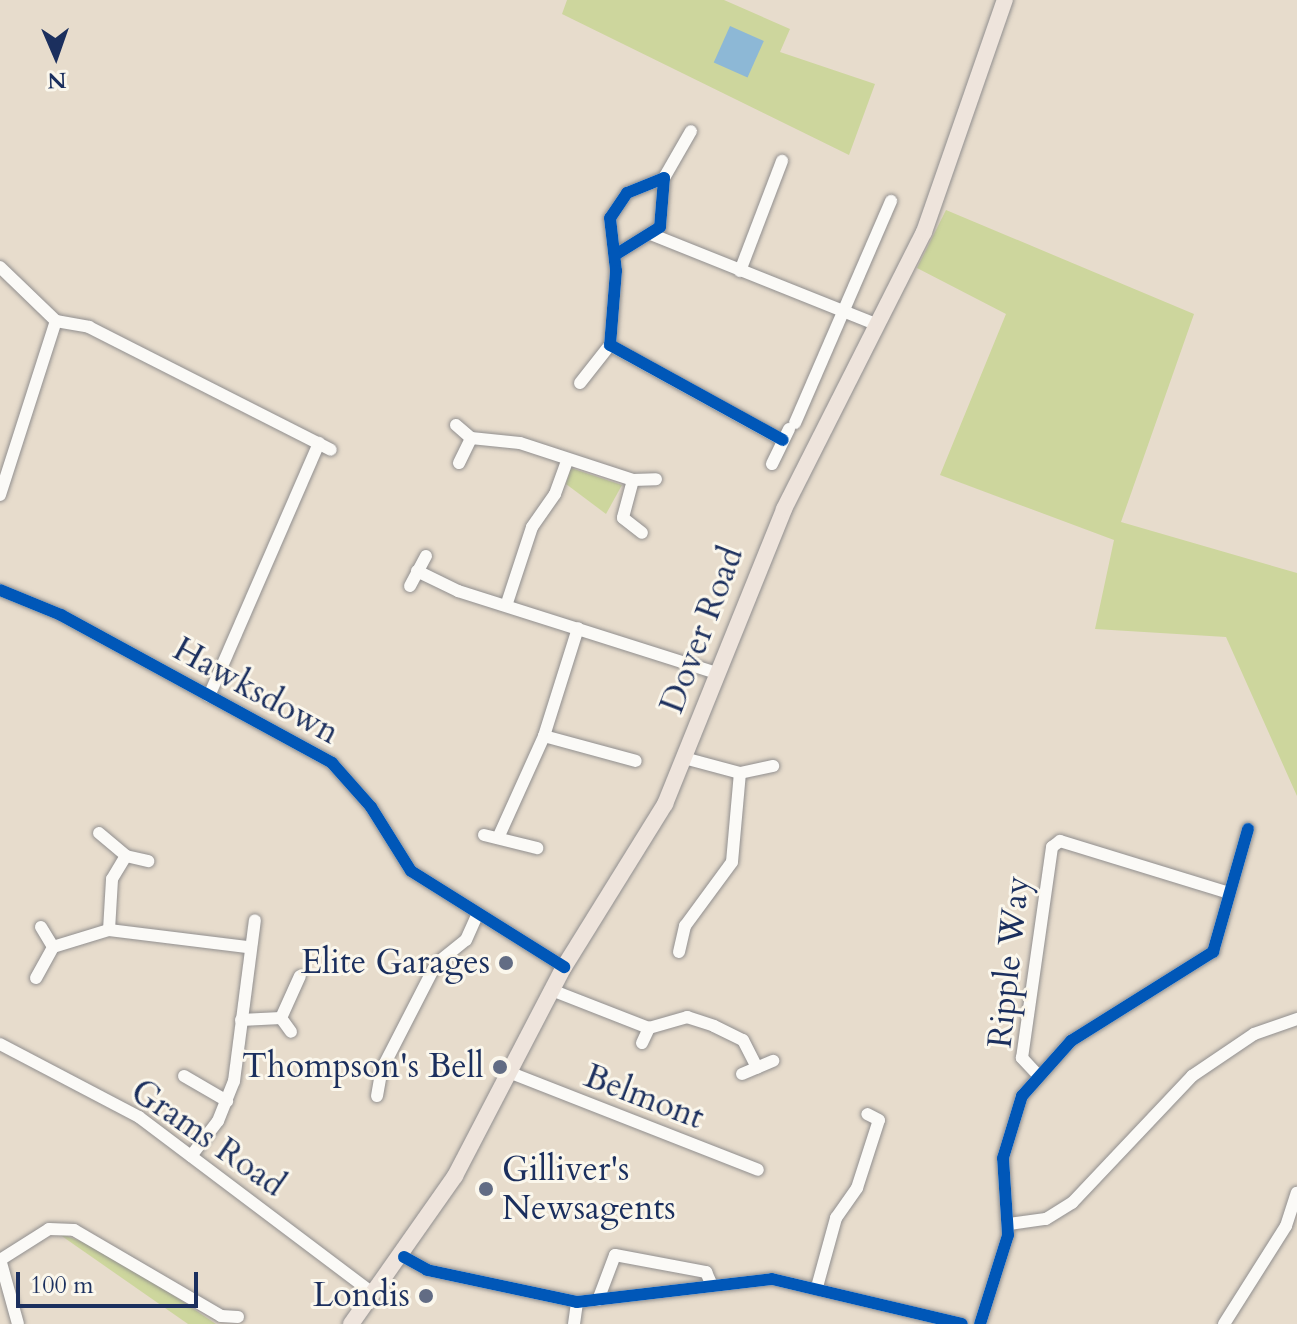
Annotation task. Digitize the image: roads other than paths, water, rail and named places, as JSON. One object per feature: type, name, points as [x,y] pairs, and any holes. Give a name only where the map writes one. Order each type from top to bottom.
[{"type":"main road","name":"Dover Road","points":[[351,1324],[404,1257],[511,1073],[564,967],[648,837],[684,758],[789,498],[878,325],[950,169],[1005,0]]},
{"type":"street","points":[[615,255],[653,235],[666,208],[664,178],[691,131]]},
{"type":"street","points":[[740,271],[782,161]]},
{"type":"street","points":[[580,383],[610,345],[615,255],[610,218],[627,193],[664,178]]},
{"type":"street","points":[[772,464],[844,312],[891,201]]},
{"type":"street","points":[[653,235],[878,325]]},
{"type":"street","points":[[0,267],[56,321],[89,327],[331,450]]},
{"type":"street","points":[[0,495],[4,466],[56,321]]},
{"type":"street","points":[[610,345],[789,431]]},
{"type":"street","points":[[456,425],[471,438],[568,459],[633,480],[656,479]]},
{"type":"street","points":[[459,463],[471,438]]},
{"type":"street","name":"Hawksdown","points":[[209,696],[319,443]]},
{"type":"street","points":[[507,603],[532,527],[555,494],[568,459]]},
{"type":"street","points":[[633,480],[623,518],[642,533]]},
{"type":"street","points":[[410,586],[426,556]]},
{"type":"street","points":[[417,571],[717,673]]},
{"type":"street","name":"Hawksdown","points":[[0,590],[61,615],[332,763],[371,807],[411,871],[476,918],[564,967]]},
{"type":"street","points":[[498,838],[544,736],[578,628]]},
{"type":"street","points":[[544,736],[636,761]]},
{"type":"street","points":[[616,754],[620,739]]},
{"type":"street","points":[[684,758],[740,773],[773,766]]},
{"type":"street","points":[[679,952],[685,926],[732,862],[740,773]]},
{"type":"street","points":[[980,1324],[1009,1224],[1005,1149],[1036,1073],[1071,1041],[1213,952],[1248,829]]},
{"type":"street","points":[[99,833],[126,856],[148,861]]},
{"type":"street","points":[[484,835],[537,848]]},
{"type":"street","name":"Ripple Way","points":[[1036,1073],[1022,1058],[1052,847],[1060,841],[1229,893]]},
{"type":"street","points":[[109,930],[112,879],[126,856]]},
{"type":"street","points":[[377,1096],[382,1069],[436,964],[466,940],[476,918]]},
{"type":"street","points":[[191,1156],[227,1101],[241,1020],[247,947],[255,920]]},
{"type":"street","points":[[41,927],[53,947]]},
{"type":"street","points":[[36,978],[53,947],[109,930],[247,947]]},
{"type":"street","points":[[281,1018],[300,976]]},
{"type":"street","points":[[554,991],[649,1028],[687,1017],[714,1026],[743,1040],[757,1068]]},
{"type":"street","points":[[241,1020],[281,1018]]},
{"type":"street","points":[[281,1018],[291,1032]]},
{"type":"street","points":[[1009,1224],[1046,1219],[1084,1195],[1192,1076],[1254,1034],[1297,1019]]},
{"type":"street","points":[[642,1043],[649,1028]]},
{"type":"street","name":"Grams Road","points":[[0,1044],[139,1117],[374,1294]]},
{"type":"street","points":[[742,1074],[773,1061]]},
{"type":"street","name":"Belmont","points":[[511,1073],[758,1170]]},
{"type":"street","points":[[184,1076],[227,1101]]},
{"type":"street","points":[[817,1287],[836,1218],[857,1188],[879,1120],[867,1114]]},
{"type":"street","points":[[1229,1322],[1286,1226],[1297,1193]]},
{"type":"street","points":[[18,1324],[0,1260],[49,1229],[74,1230],[221,1316],[238,1317]]},
{"type":"street","points":[[598,1300],[615,1255],[706,1272],[711,1283]]},
{"type":"street","points":[[404,1257],[427,1270],[577,1302],[711,1283],[772,1279],[817,1287],[962,1324]]},
{"type":"street","points":[[574,1324],[577,1302]]},
{"type":"water","points":[[730,26],[764,41],[748,78],[714,63]]},
{"type":"place","name":"Elite Garages","points":[[506,963]]},
{"type":"place","name":"Thompson's Bell","points":[[500,1067]]},
{"type":"place","name":"Gilliver's Newsagents","points":[[486,1189]]},
{"type":"place","name":"Londis","points":[[426,1296]]}]
